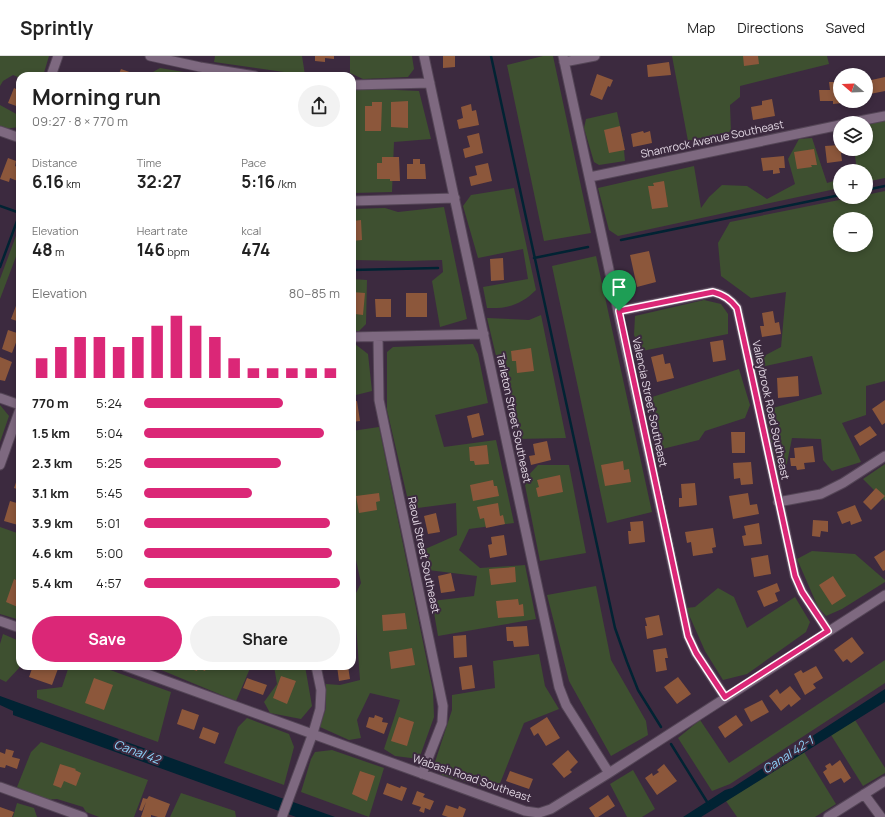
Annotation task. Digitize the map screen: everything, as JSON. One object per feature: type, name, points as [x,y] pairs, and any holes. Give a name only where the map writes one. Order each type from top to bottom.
[{"type":"street","points":[[52,72],[58,56]]},
{"type":"street","points":[[150,56],[200,68],[228,72]]},
{"type":"street","name":"Tarleton Street Southeast","points":[[424,56],[560,687],[566,705],[609,773]]},
{"type":"street","points":[[564,59],[595,56]]},
{"type":"street","name":"Valencia Street Southeast","points":[[564,59],[688,636],[696,653],[725,697]]},
{"type":"street","points":[[356,85],[430,83]]},
{"type":"street","points":[[873,118],[885,116]]},
{"type":"street","name":"Shamrock Avenue Southeast","points":[[590,177],[833,126]]},
{"type":"street","points":[[0,131],[16,137]]},
{"type":"street","points":[[356,201],[455,198]]},
{"type":"street","name":"Valleybrook Road Southeast","points":[[619,311],[713,292],[723,295],[737,308],[795,576],[802,592],[828,631]]},
{"type":"street","points":[[356,337],[484,334]]},
{"type":"street","name":"Raoul Street Southeast","points":[[378,337],[379,400],[444,706],[442,723],[422,774]]},
{"type":"street","points":[[0,398],[16,404]]},
{"type":"street","points":[[0,465],[16,420]]},
{"type":"street","points":[[778,502],[822,494],[843,483],[885,456]]},
{"type":"street","name":"Wabash Road Southeast","points":[[136,670],[313,733],[422,774],[524,810],[539,813],[551,809],[609,773],[885,595]]},
{"type":"street","points":[[0,621],[16,627]]},
{"type":"street","points":[[282,817],[313,733],[320,709],[321,690],[317,670]]},
{"type":"street","points":[[828,817],[885,781]]},
{"type":"street","points":[[0,787],[84,817]]},
{"type":"street","points":[[864,794],[881,817]]},
{"type":"green space","points":[[0,56],[49,56],[44,72],[16,72],[16,76],[13,75],[3,81],[0,86]]},
{"type":"green space","points":[[215,56],[302,56],[305,72],[284,72],[214,62]]},
{"type":"green space","points":[[350,56],[412,56],[414,69],[408,77],[363,79],[356,76],[356,72],[350,72]]},
{"type":"green space","points":[[543,56],[553,56],[591,233],[544,241],[507,65]]},
{"type":"green space","points":[[672,56],[827,56],[829,64],[740,86],[740,97],[730,105],[731,132],[688,141]]},
{"type":"green space","points":[[160,68],[184,72],[153,72]]},
{"type":"green space","points":[[356,88],[419,91],[431,139],[394,142],[392,192],[356,193]]},
{"type":"green space","points":[[0,105],[16,114],[16,127],[3,129],[0,127]]},
{"type":"green space","points":[[617,112],[623,140],[625,161],[599,165],[594,162],[584,128],[586,119]]},
{"type":"green space","points":[[885,120],[885,178],[873,181],[873,164],[856,164],[855,156],[873,156],[873,123]]},
{"type":"green space","points":[[812,138],[827,183],[833,181],[833,190],[618,236],[609,230],[598,188],[694,166],[701,208],[709,197],[722,185],[747,186],[767,199],[795,184],[788,159],[799,139]]},
{"type":"green space","points":[[514,188],[536,290],[531,295],[514,305],[502,308],[487,308],[483,287],[528,279],[523,249],[478,258],[463,206],[471,195]]},
{"type":"green space","points":[[885,191],[885,381],[866,386],[866,415],[842,423],[861,462],[832,471],[823,460],[821,439],[792,438],[786,468],[775,467],[766,410],[822,394],[812,356],[761,367],[758,359],[781,347],[786,292],[751,298],[721,276],[718,243],[730,222],[833,201],[833,204],[873,204],[873,194]]},
{"type":"green space","points":[[444,207],[467,319],[440,327],[432,281],[443,272],[442,260],[356,260],[356,209],[385,208],[398,212]]},
{"type":"green space","points":[[16,236],[16,257],[0,299],[0,279]]},
{"type":"green space","points":[[596,256],[652,512],[607,523],[552,266]]},
{"type":"green space","points":[[356,279],[367,280],[366,324],[359,331],[356,331]]},
{"type":"green space","points":[[704,300],[721,304],[728,314],[728,334],[642,351],[634,335],[635,316]]},
{"type":"green space","points":[[541,315],[566,438],[516,439],[487,318],[529,320]]},
{"type":"green space","points":[[473,344],[478,354],[488,403],[435,415],[444,447],[496,440],[514,523],[469,529],[459,550],[480,568],[525,565],[536,619],[438,636],[432,601],[474,596],[477,576],[428,570],[423,550],[457,535],[456,503],[410,509],[387,410],[387,352],[393,347]]},
{"type":"green space","points":[[356,345],[368,354],[372,391],[356,395]]},
{"type":"green space","points":[[739,369],[750,405],[745,418],[705,431],[699,440],[654,451],[646,399]]},
{"type":"green space","points":[[0,405],[9,416],[0,442]]},
{"type":"green space","points":[[379,427],[433,691],[434,717],[419,759],[395,756],[384,749],[400,700],[370,693],[357,720],[361,738],[349,740],[320,727],[326,708],[326,684],[340,685],[360,680],[356,625],[356,593],[361,583],[356,560],[356,430]]},
{"type":"green space","points":[[885,464],[885,501],[863,479]]},
{"type":"green space","points":[[538,465],[569,465],[586,553],[540,561],[524,480]]},
{"type":"green space","points":[[0,527],[16,533],[16,619],[0,614]]},
{"type":"green space","points":[[812,551],[855,554],[885,580],[885,582],[842,609],[826,616],[818,607],[797,559]]},
{"type":"green space","points":[[596,586],[611,660],[646,721],[648,735],[611,756],[569,681],[547,595]]},
{"type":"green space","points":[[718,588],[734,597],[747,628],[795,597],[810,622],[806,632],[747,674],[723,680],[705,651],[686,608],[695,607]]},
{"type":"green space","points":[[3,634],[16,640],[17,670],[6,682],[0,679],[0,644]]},
{"type":"green space","points":[[539,654],[545,686],[559,709],[524,723],[497,791],[442,775],[435,762],[452,710],[452,695],[495,688],[493,661]]},
{"type":"green space","points":[[885,660],[885,683],[730,784],[712,791],[678,738],[700,720],[729,763]]},
{"type":"green space","points":[[68,670],[110,670],[171,692],[158,742],[37,698],[37,690],[62,687]]},
{"type":"green space","points":[[161,670],[249,670],[236,701]]},
{"type":"green space","points":[[275,670],[306,670],[312,706],[301,719],[270,713],[264,702],[277,684]]},
{"type":"green space","points":[[247,718],[289,734],[294,747],[284,785],[224,763],[238,727]]},
{"type":"green space","points":[[855,720],[885,768],[885,773],[863,786],[831,735]]},
{"type":"green space","points":[[41,742],[148,780],[134,817],[99,817],[86,812],[83,807],[57,799],[44,800],[17,787],[31,752]]},
{"type":"green space","points":[[332,750],[384,768],[369,817],[301,792],[311,759],[315,752]]},
{"type":"green space","points":[[804,752],[836,804],[815,817],[737,817],[726,801]]},
{"type":"green space","points":[[633,770],[655,809],[642,817],[627,817],[610,784]]},
{"type":"green space","points":[[181,793],[235,811],[236,817],[170,817]]},
{"type":"green space","points":[[17,803],[34,808],[37,817],[13,817]]},
{"type":"water","name":"Canal 42-1","points":[[885,689],[885,702],[701,817],[683,817],[725,790],[732,788]]},
{"type":"water","name":"Canal 42","points":[[0,696],[284,799],[279,811],[13,715],[13,711],[0,705]]},
{"type":"water","points":[[293,802],[335,817],[296,817],[288,814]]},
{"type":"building","points":[[315,56],[334,56],[334,59],[325,58],[325,62],[315,61]]},
{"type":"building","points":[[443,56],[455,56],[455,67],[443,68]]},
{"type":"building","points":[[743,56],[758,56],[759,64],[744,66]]},
{"type":"building","points":[[669,62],[671,75],[648,77],[647,65]]},
{"type":"building","points":[[121,69],[129,72],[120,72]]},
{"type":"building","points":[[597,74],[613,80],[610,87],[608,86],[602,100],[590,95]]},
{"type":"building","points":[[885,77],[885,91],[873,93],[873,80]]},
{"type":"building","points":[[829,82],[833,82],[833,101],[820,101],[819,90],[830,90]]},
{"type":"building","points":[[14,88],[16,89],[16,106],[8,103]]},
{"type":"building","points":[[772,99],[775,116],[753,120],[751,107],[762,105],[762,101]]},
{"type":"building","points":[[408,101],[408,128],[391,127],[391,102]]},
{"type":"building","points":[[372,102],[382,102],[381,131],[365,131],[365,106],[372,106]]},
{"type":"building","points":[[471,104],[472,111],[476,110],[479,125],[459,129],[457,120],[463,118],[461,107]]},
{"type":"building","points":[[620,126],[625,150],[609,153],[604,130]]},
{"type":"building","points":[[643,131],[644,133],[650,131],[652,143],[633,147],[631,134]]},
{"type":"building","points":[[479,133],[483,153],[465,158],[463,149],[470,147],[467,136]]},
{"type":"building","points":[[833,145],[833,156],[841,156],[842,161],[827,163],[825,146]]},
{"type":"building","points":[[814,149],[817,165],[797,169],[794,152]]},
{"type":"building","points":[[784,156],[785,168],[779,168],[780,173],[773,174],[773,170],[763,171],[761,158]]},
{"type":"building","points":[[382,157],[399,157],[400,181],[377,179],[377,163],[382,163]]},
{"type":"building","points":[[8,158],[16,161],[16,180],[10,178],[9,182],[0,179]]},
{"type":"building","points":[[413,159],[420,159],[420,164],[425,164],[426,179],[407,179],[407,164],[413,164]]},
{"type":"building","points":[[488,163],[492,181],[471,186],[469,177],[477,175],[475,166]]},
{"type":"building","points":[[664,181],[668,207],[652,209],[648,186],[654,186],[653,183]]},
{"type":"building","points":[[361,220],[362,240],[356,241],[356,221]]},
{"type":"building","points":[[649,251],[656,282],[637,287],[630,255]]},
{"type":"building","points":[[503,258],[504,280],[491,281],[490,259]]},
{"type":"building","points":[[356,292],[365,293],[363,315],[356,314]]},
{"type":"building","points":[[406,293],[427,293],[427,317],[406,317]]},
{"type":"building","points":[[375,299],[391,299],[391,317],[376,317]]},
{"type":"building","points":[[16,306],[16,321],[11,319]]},
{"type":"building","points":[[773,311],[775,323],[779,322],[781,334],[762,337],[760,326],[764,326],[762,313]]},
{"type":"building","points":[[8,330],[16,333],[16,343],[12,353],[2,349]]},
{"type":"building","points":[[723,340],[726,360],[713,362],[710,342]]},
{"type":"building","points":[[531,348],[534,371],[517,373],[516,361],[512,361],[511,351]]},
{"type":"building","points":[[663,354],[665,364],[670,363],[674,378],[657,382],[651,357]]},
{"type":"building","points":[[0,357],[12,362],[5,381],[0,380]]},
{"type":"building","points":[[798,376],[799,396],[778,398],[777,378]]},
{"type":"building","points":[[885,400],[885,423],[882,425],[872,409]]},
{"type":"building","points":[[356,401],[360,421],[356,422]]},
{"type":"building","points":[[479,413],[484,435],[472,438],[467,416]]},
{"type":"building","points":[[870,426],[877,435],[860,446],[854,436]]},
{"type":"building","points":[[731,432],[745,432],[745,453],[732,453]]},
{"type":"building","points":[[547,441],[551,460],[531,465],[529,456],[535,455],[533,444]]},
{"type":"building","points":[[487,445],[489,464],[475,465],[474,461],[470,461],[469,447]]},
{"type":"building","points":[[813,446],[815,462],[804,463],[805,469],[797,470],[796,466],[791,466],[790,458],[795,458],[794,448]]},
{"type":"building","points":[[623,461],[624,470],[629,469],[631,482],[605,486],[601,465]]},
{"type":"building","points":[[751,462],[753,484],[741,485],[740,478],[734,479],[733,463]]},
{"type":"building","points":[[560,475],[563,492],[538,497],[536,488],[539,487],[537,480]]},
{"type":"building","points":[[493,480],[494,486],[497,486],[499,496],[473,501],[470,485]]},
{"type":"building","points":[[695,483],[697,505],[679,507],[679,498],[682,498],[681,484]]},
{"type":"building","points":[[876,488],[885,496],[871,510],[863,502]]},
{"type":"building","points":[[379,493],[380,501],[376,502],[377,510],[359,513],[356,496]]},
{"type":"building","points":[[748,493],[750,505],[757,504],[759,514],[733,519],[729,496]]},
{"type":"building","points":[[10,501],[16,503],[16,524],[4,521]]},
{"type":"building","points":[[498,503],[500,516],[503,515],[505,524],[486,528],[484,518],[480,519],[477,507]]},
{"type":"building","points":[[855,505],[862,521],[851,525],[850,521],[842,524],[837,512]]},
{"type":"building","points":[[436,513],[440,532],[428,534],[424,516]]},
{"type":"building","points":[[813,520],[828,521],[828,532],[821,531],[820,537],[812,536]]},
{"type":"building","points":[[643,521],[645,542],[629,544],[628,531],[631,531],[630,522]]},
{"type":"building","points":[[759,523],[762,544],[744,546],[742,536],[746,535],[744,526]]},
{"type":"building","points":[[713,528],[716,547],[712,548],[713,553],[693,556],[691,542],[687,543],[685,532]]},
{"type":"building","points":[[504,535],[507,555],[490,558],[488,545],[492,544],[491,537]]},
{"type":"building","points":[[885,550],[885,570],[883,571],[874,557]]},
{"type":"building","points":[[768,555],[771,574],[754,577],[751,558]]},
{"type":"building","points":[[515,567],[516,582],[491,585],[489,569]]},
{"type":"building","points":[[451,573],[455,591],[441,593],[438,576]]},
{"type":"building","points":[[833,576],[846,596],[832,605],[819,585]]},
{"type":"building","points":[[14,579],[16,580],[16,606],[6,602]]},
{"type":"building","points":[[777,583],[780,591],[775,593],[778,601],[764,607],[757,591]]},
{"type":"building","points":[[518,599],[519,605],[523,604],[524,616],[498,618],[496,601]]},
{"type":"building","points":[[405,613],[407,629],[383,631],[382,615]]},
{"type":"building","points":[[659,615],[663,635],[647,639],[645,626],[647,626],[645,618]]},
{"type":"building","points":[[527,626],[529,646],[514,647],[513,641],[507,641],[506,627]]},
{"type":"building","points":[[466,635],[467,657],[454,658],[453,636]]},
{"type":"building","points":[[852,637],[864,653],[851,663],[847,659],[843,662],[834,650]]},
{"type":"building","points":[[412,648],[415,665],[391,669],[389,652]]},
{"type":"building","points":[[666,648],[668,658],[665,658],[667,670],[656,672],[653,650]]},
{"type":"building","points":[[472,665],[475,688],[462,690],[459,667]]},
{"type":"building","points":[[816,666],[823,678],[813,684],[816,688],[805,695],[794,674],[801,670],[803,673]]},
{"type":"building","points":[[32,670],[58,670],[52,685],[29,677]]},
{"type":"building","points":[[338,670],[349,670],[350,679],[339,681]]},
{"type":"building","points":[[281,676],[296,681],[287,704],[273,698]]},
{"type":"building","points":[[678,677],[691,694],[677,704],[664,687]]},
{"type":"building","points":[[94,678],[113,685],[104,710],[85,703]]},
{"type":"building","points":[[247,678],[267,685],[263,695],[243,688]]},
{"type":"building","points":[[790,686],[801,699],[791,707],[789,704],[781,711],[769,696],[777,689],[780,694]]},
{"type":"building","points":[[762,700],[769,712],[751,722],[744,709]]},
{"type":"building","points":[[182,709],[199,715],[194,730],[177,724]]},
{"type":"building","points":[[375,715],[383,718],[382,722],[388,723],[384,734],[366,727],[369,717],[374,718]]},
{"type":"building","points":[[736,715],[743,725],[725,738],[718,727]]},
{"type":"building","points":[[399,717],[414,722],[407,746],[391,741]]},
{"type":"building","points":[[547,717],[560,738],[546,746],[538,733],[534,736],[530,728]]},
{"type":"building","points":[[203,727],[219,733],[215,744],[199,738]]},
{"type":"building","points":[[6,749],[14,751],[12,757],[20,759],[17,769],[6,765],[5,768],[0,767],[0,752],[5,754]]},
{"type":"building","points":[[568,750],[578,762],[570,770],[572,772],[564,778],[552,764]]},
{"type":"building","points":[[840,760],[851,778],[844,783],[841,778],[830,784],[823,772],[827,769],[825,766],[830,763],[832,766]]},
{"type":"building","points":[[60,764],[76,769],[75,770],[81,773],[76,786],[64,781],[61,788],[53,785]]},
{"type":"building","points":[[664,764],[677,781],[657,795],[645,778],[652,773],[653,776],[659,772],[657,770]]},
{"type":"building","points":[[360,771],[375,776],[367,801],[352,794]]},
{"type":"building","points":[[510,771],[533,779],[529,789],[506,781]]},
{"type":"building","points":[[387,783],[400,788],[401,786],[407,788],[402,801],[383,794]]},
{"type":"building","points":[[417,791],[425,794],[423,797],[434,801],[430,810],[425,808],[424,813],[419,811],[421,807],[412,804]]},
{"type":"building","points":[[608,795],[615,806],[598,817],[595,817],[589,808]]},
{"type":"building","points":[[149,796],[170,804],[165,817],[151,815],[151,817],[141,817],[146,802],[142,811],[139,810],[143,798],[147,799]]},
{"type":"building","points":[[446,805],[458,809],[459,806],[466,809],[463,817],[448,817],[442,815]]},
{"type":"building","points":[[0,807],[14,812],[12,817],[0,817]]},
{"type":"waterway","points":[[491,56],[615,628],[638,690],[661,727]]},
{"type":"waterway","points":[[873,189],[885,186]]},
{"type":"waterway","points":[[621,240],[833,196]]},
{"type":"waterway","points":[[0,206],[16,212]]},
{"type":"waterway","points":[[0,267],[16,224]]},
{"type":"waterway","points":[[534,258],[588,247]]},
{"type":"waterway","points":[[356,270],[438,268]]},
{"type":"waterway","points":[[671,744],[709,805]]},
{"type":"route","points":[[713,292],[723,295],[737,308],[795,576],[802,592],[828,631],[725,697],[696,653],[688,636],[619,311],[713,292]]}]
